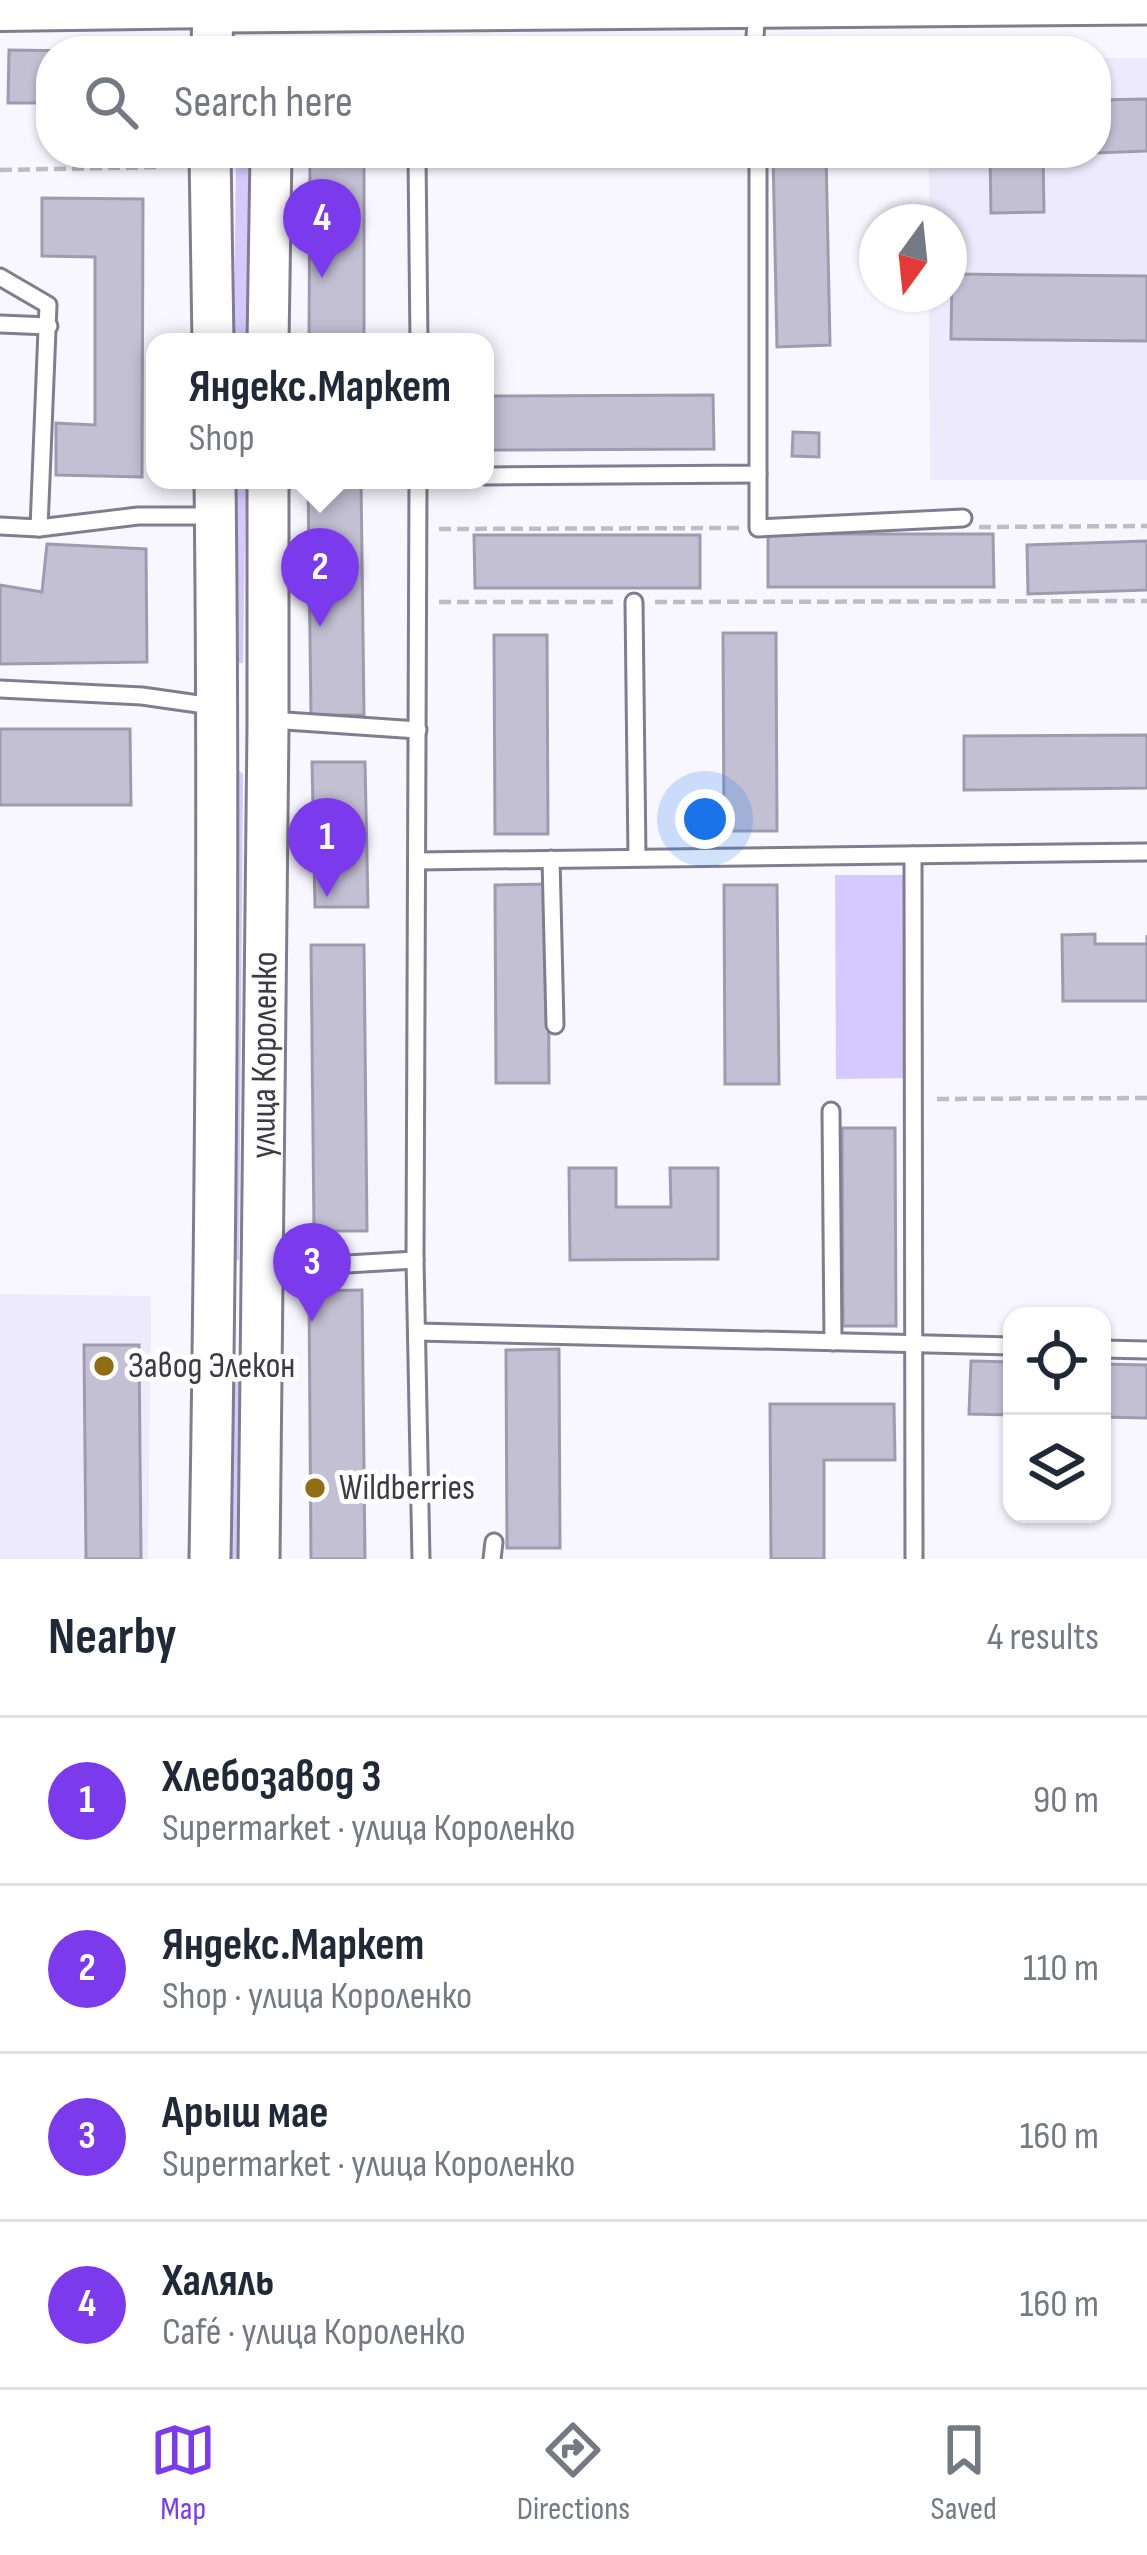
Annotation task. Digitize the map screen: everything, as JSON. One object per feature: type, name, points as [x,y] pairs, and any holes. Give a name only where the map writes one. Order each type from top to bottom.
[{"type":"street","points":[[0,15],[274,21],[417,5],[1147,4]]},
{"type":"street","points":[[210,168],[213,333]]},
{"type":"street","points":[[268,333],[271,168]]},
{"type":"street","name":"улица Короленко","points":[[259,1559],[268,489]]},
{"type":"street","name":"улица Короленко","points":[[210,1559],[215,498]]},
{"type":"street","points":[[217,707],[268,720]]},
{"type":"street","points":[[214,1298],[263,1284]]},
{"type":"lane","points":[[755,36],[757,8]]},
{"type":"lane","points":[[417,168],[418,333]]},
{"type":"lane","points":[[758,168],[758,528],[963,518]]},
{"type":"lane","points":[[0,277],[48,305],[39,528]]},
{"type":"lane","points":[[0,324],[49,326]]},
{"type":"lane","points":[[494,476],[758,474]]},
{"type":"lane","points":[[418,489],[415,1260],[421,1559]]},
{"type":"lane","points":[[0,526],[39,528],[138,516],[215,498]]},
{"type":"lane","points":[[634,602],[637,858]]},
{"type":"lane","points":[[0,689],[142,696],[217,707]]},
{"type":"lane","points":[[268,720],[418,730]]},
{"type":"lane","points":[[417,861],[1147,853]]},
{"type":"lane","points":[[913,855],[914,1559]]},
{"type":"lane","points":[[551,859],[555,1025]]},
{"type":"lane","points":[[831,1111],[832,1342]]},
{"type":"lane","points":[[263,1284],[415,1260]]},
{"type":"lane","points":[[417,1331],[1003,1346]]},
{"type":"lane","points":[[1111,1348],[1147,1350]]},
{"type":"path","points":[[0,170],[108,168]]},
{"type":"path","points":[[419,602],[1147,601]]},
{"type":"path","points":[[914,1100],[1147,1098]]},
{"type":"shaded area","points":[[1111,58],[1147,58],[1147,480],[930,480],[929,312],[967,312],[967,204],[929,204],[929,168],[1111,168]]},
{"type":"shaded area","points":[[236,168],[252,168],[249,333],[234,333]]},
{"type":"shaded area","points":[[232,489],[246,489],[243,663],[230,663]]},
{"type":"shaded area","points":[[233,771],[243,774],[239,1260],[228,1261]]},
{"type":"shaded area","points":[[835,875],[908,875],[909,1078],[836,1079]]},
{"type":"shaded area","points":[[0,1294],[151,1296],[148,1559],[0,1559]]},
{"type":"shaded area","points":[[228,1360],[241,1360],[240,1559],[227,1559]]},
{"type":"building","points":[[9,50],[36,50],[36,104],[8,103]]},
{"type":"building","points":[[1147,99],[1147,151],[1111,152],[1111,100]]},
{"type":"building","points":[[310,168],[364,168],[364,333],[309,333]]},
{"type":"building","points":[[773,168],[826,168],[830,345],[777,347]]},
{"type":"building","points":[[990,168],[1043,168],[1044,212],[991,213]]},
{"type":"building","points":[[42,198],[143,199],[142,477],[56,475],[56,423],[95,425],[95,257],[42,256]]},
{"type":"building","points":[[967,274],[1147,276],[1147,341],[951,339],[951,312],[967,312]]},
{"type":"building","points":[[713,395],[714,449],[494,450],[494,396]]},
{"type":"building","points":[[793,432],[819,433],[819,457],[792,456]]},
{"type":"building","points":[[308,489],[361,489],[364,715],[311,715]]},
{"type":"building","points":[[768,534],[993,534],[994,587],[768,587]]},
{"type":"building","points":[[474,535],[700,535],[700,588],[475,588]]},
{"type":"building","points":[[1147,541],[1147,590],[1028,594],[1027,545]]},
{"type":"building","points":[[47,544],[146,549],[147,662],[0,664],[0,585],[42,592]]},
{"type":"building","points":[[723,633],[776,633],[777,831],[724,831]]},
{"type":"building","points":[[494,635],[547,635],[548,834],[495,834]]},
{"type":"building","points":[[0,729],[130,729],[131,805],[0,805]]},
{"type":"building","points":[[1147,735],[1147,788],[964,790],[964,736]]},
{"type":"building","points":[[312,762],[365,762],[368,907],[315,907]]},
{"type":"building","points":[[548,884],[549,1083],[496,1083],[495,885]]},
{"type":"building","points":[[724,885],[777,885],[779,1084],[725,1084]]},
{"type":"building","points":[[1095,934],[1095,944],[1147,944],[1147,1001],[1063,1001],[1062,935]]},
{"type":"building","points":[[311,945],[364,945],[367,1231],[314,1231]]},
{"type":"building","points":[[842,1128],[895,1128],[896,1326],[843,1326]]},
{"type":"building","points":[[569,1168],[616,1168],[616,1207],[671,1207],[670,1168],[718,1168],[718,1259],[570,1260]]},
{"type":"building","points":[[362,1290],[365,1559],[311,1559],[309,1291]]},
{"type":"building","points":[[84,1345],[139,1345],[141,1559],[86,1559]]},
{"type":"building","points":[[559,1349],[560,1548],[507,1548],[506,1350]]},
{"type":"building","points":[[971,1361],[1003,1362],[1003,1415],[969,1414]]},
{"type":"building","points":[[1111,1364],[1147,1365],[1147,1418],[1111,1417]]},
{"type":"building","points":[[770,1404],[894,1404],[895,1460],[824,1460],[824,1559],[771,1559]]},
{"type":"place","name":"Халяль","points":[[322,278]]},
{"type":"place","name":"Яндекс.Маркет","points":[[320,627]]},
{"type":"place","name":"Хлебозавод 3","points":[[327,897]]},
{"type":"place","name":"Арыш мае","points":[[312,1322]]},
{"type":"place","name":"Завод Элекон","points":[[104,1366]]},
{"type":"place","name":"Wildberries","points":[[315,1488]]}]
